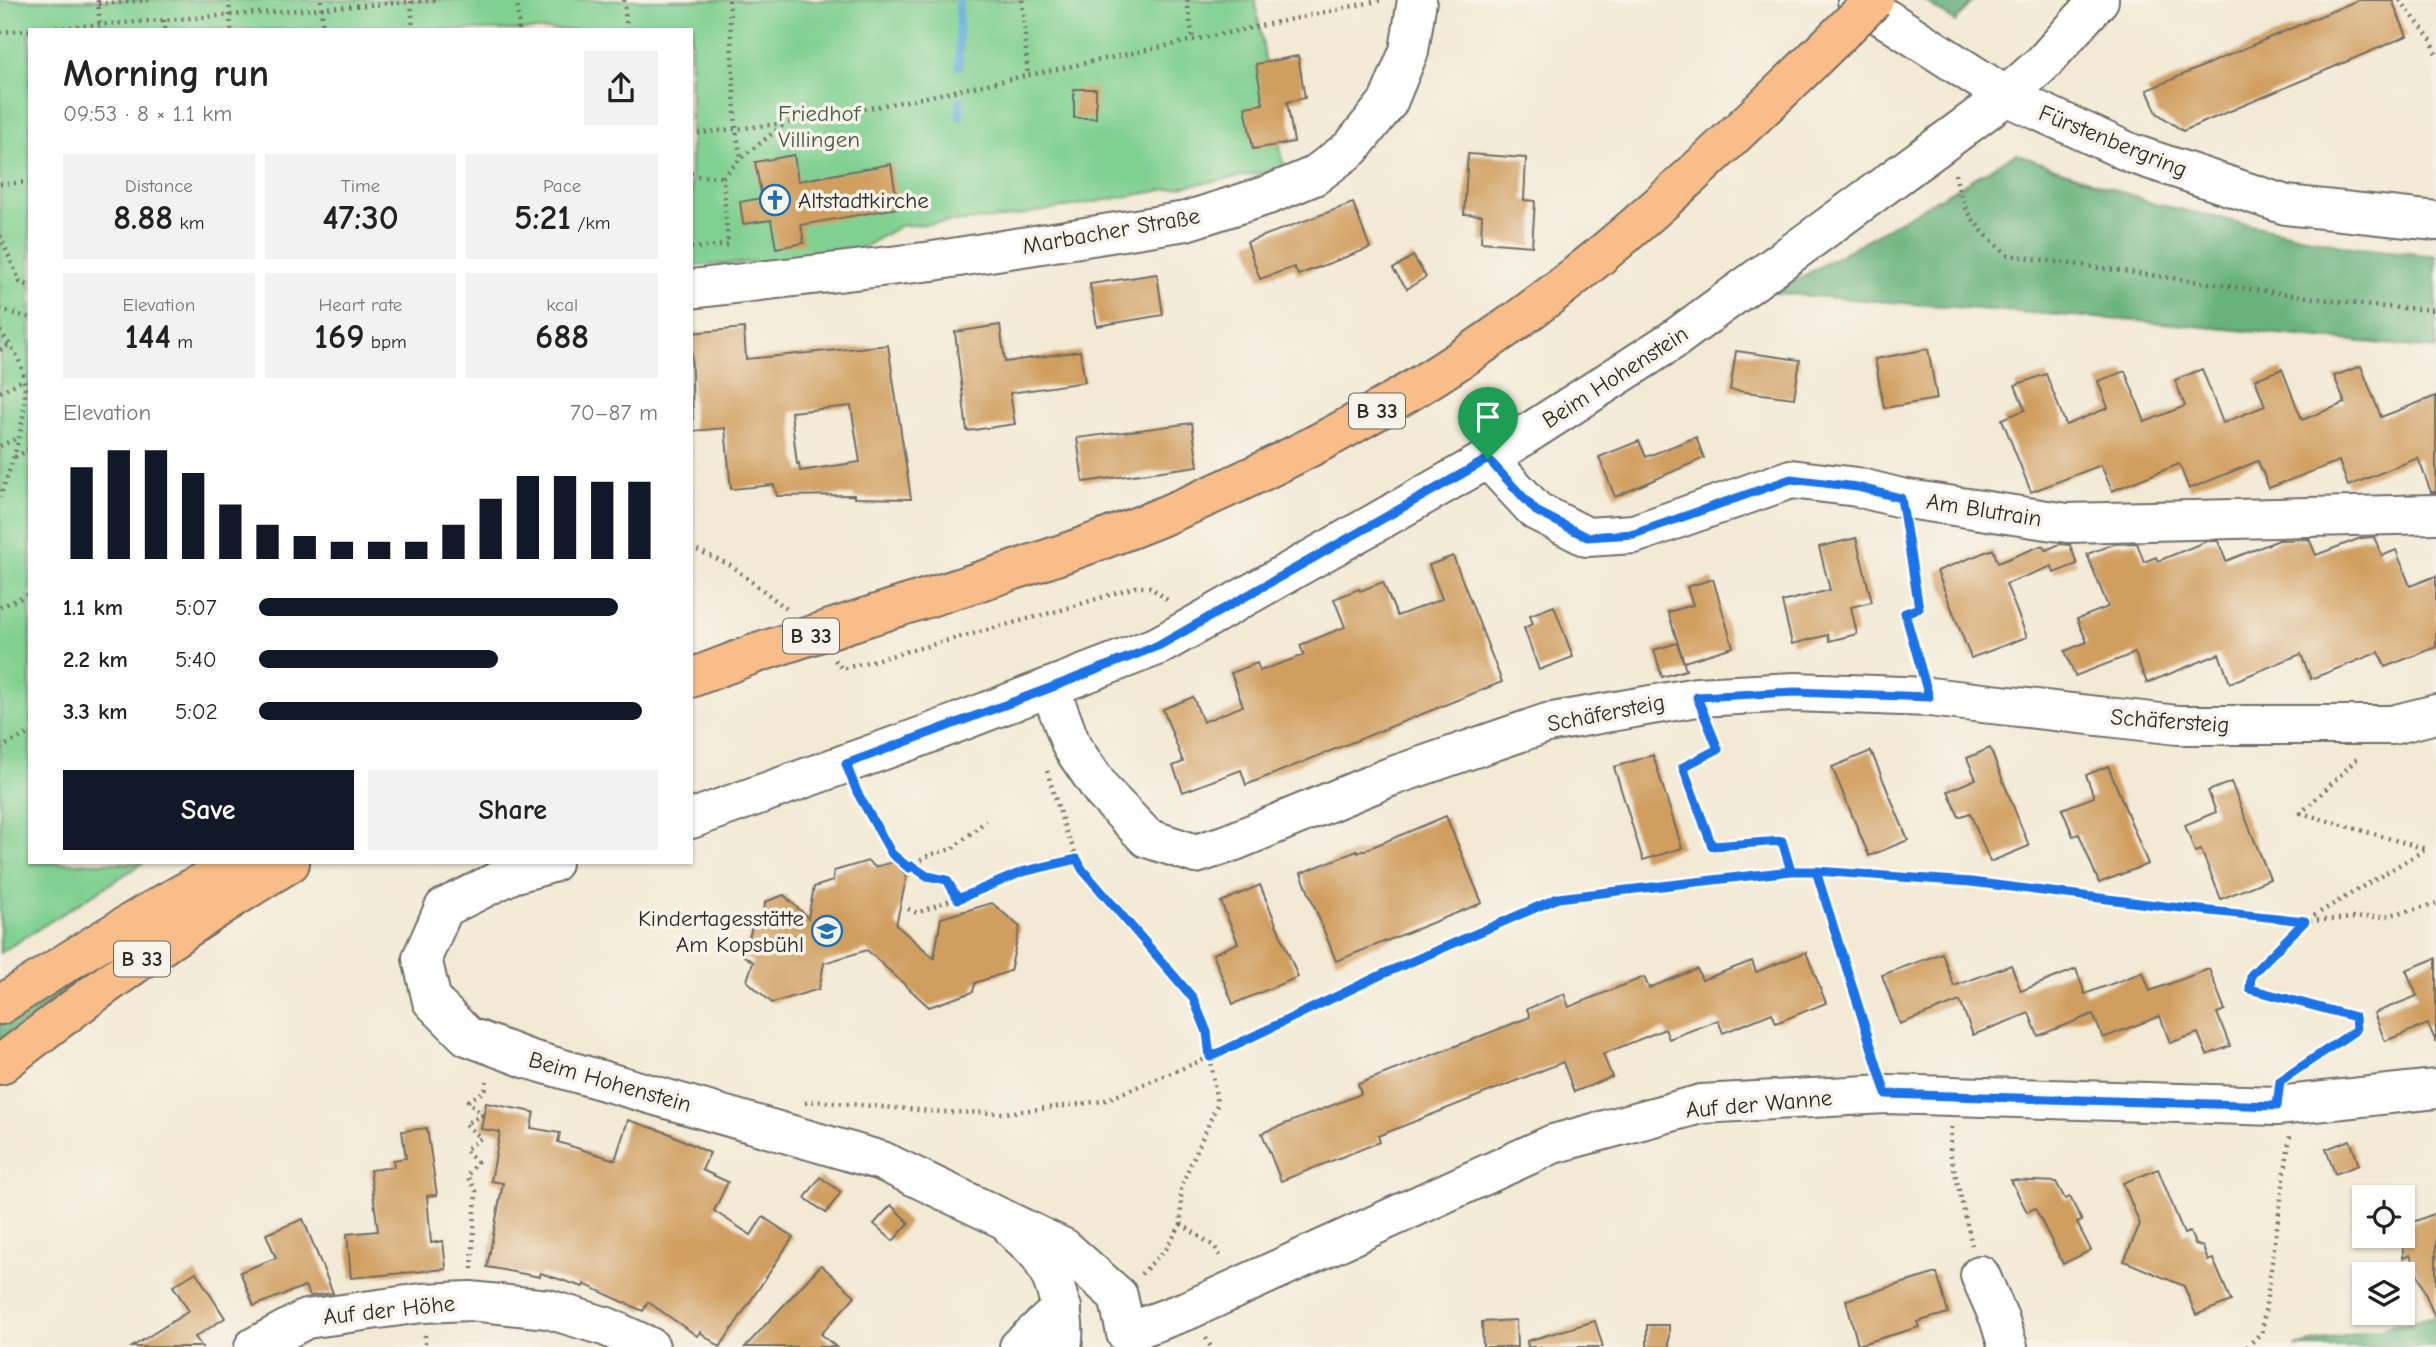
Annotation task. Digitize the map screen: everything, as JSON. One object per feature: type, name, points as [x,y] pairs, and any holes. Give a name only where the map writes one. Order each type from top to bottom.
[{"type":"main road","name":"B 33","points":[[693,677],[754,654],[1081,547],[1154,520],[1283,462],[1362,420],[1492,338],[1605,253],[1672,195],[1874,0]]},
{"type":"main road","points":[[0,1005],[189,888],[240,864]]},
{"type":"main road","name":"B 33","points":[[0,1065],[75,1007],[164,944],[288,864]]},
{"type":"street","name":"Marbacher Straße","points":[[693,289],[933,261],[1186,221],[1268,195],[1314,176],[1351,148],[1388,102],[1409,51],[1417,0]]},
{"type":"street","name":"Fürstenbergring","points":[[1857,0],[2006,96],[2133,155],[2286,205],[2436,221]]},
{"type":"street","name":"Beim Hohenstein","points":[[693,818],[846,764],[1160,645],[1488,459],[1673,340],[2006,96],[2043,63],[2099,0]]},
{"type":"street","name":"Am Blutrain","points":[[1488,459],[1536,511],[1587,537],[1634,534],[1791,479],[1857,487],[1901,498],[2067,523],[2436,514]]},
{"type":"street","name":"Schäfersteig","points":[[1050,688],[1072,747],[1102,792],[1147,838],[1196,854],[1230,844],[1390,777],[1547,723],[1697,697],[1795,692],[1929,697],[2178,725],[2392,725],[2436,714]]},
{"type":"street","name":"Beim Hohenstein","points":[[548,864],[512,874],[444,908],[422,958],[432,1001],[467,1036],[528,1059],[882,1161],[1064,1248],[1118,1296],[1122,1340]]},
{"type":"street","name":"Auf der Wanne","points":[[1122,1340],[1553,1144],[1701,1104],[1886,1094],[1951,1094],[2286,1105],[2436,1089]]},
{"type":"street","name":"Beim Hohenstein","points":[[1003,1219],[1043,1260],[1062,1308]]},
{"type":"street","points":[[1980,1275],[2000,1318],[2008,1347]]},
{"type":"street","name":"Auf der Höhe","points":[[254,1347],[306,1319],[422,1303],[470,1301],[548,1309],[607,1327],[650,1347]]},
{"type":"street","points":[[1019,1347],[1062,1308]]},
{"type":"street","points":[[1062,1308],[1062,1347]]},
{"type":"path","points":[[100,27],[98,2],[151,0]]},
{"type":"path","points":[[229,0],[231,28]]},
{"type":"path","points":[[321,0],[323,28]]},
{"type":"path","points":[[80,28],[436,0]]},
{"type":"path","points":[[517,0],[519,28]]},
{"type":"path","points":[[624,0],[627,28]]},
{"type":"path","points":[[729,0],[736,130],[741,158]]},
{"type":"path","points":[[1022,0],[1028,76]]},
{"type":"path","points":[[1187,0],[1193,40]]},
{"type":"path","points":[[693,134],[787,123],[912,100],[1382,0]]},
{"type":"path","points":[[2400,0],[2432,41],[2436,55]]},
{"type":"path","points":[[411,1],[413,28]]},
{"type":"path","points":[[164,20],[165,28]]},
{"type":"path","points":[[0,32],[28,31]]},
{"type":"path","points":[[693,248],[728,244],[723,177],[741,158],[787,123]]},
{"type":"path","points":[[1955,134],[1955,175],[1963,204],[1981,232],[2008,255],[2371,306],[2436,310]]},
{"type":"path","points":[[693,174],[723,177]]},
{"type":"path","points":[[0,184],[28,182]]},
{"type":"path","points":[[0,236],[20,282],[28,285]]},
{"type":"path","points":[[0,309],[28,317]]},
{"type":"path","points":[[0,331],[19,359],[25,396],[15,457],[0,496]]},
{"type":"path","points":[[0,350],[9,345]]},
{"type":"path","points":[[0,392],[23,380]]},
{"type":"path","points":[[0,446],[18,438]]},
{"type":"path","points":[[15,457],[28,450]]},
{"type":"path","points":[[0,479],[9,473]]},
{"type":"path","points":[[1901,498],[1919,608],[1905,613],[1929,697]]},
{"type":"path","points":[[693,548],[730,565],[796,616]]},
{"type":"path","points":[[831,655],[842,669],[1061,610],[1135,587],[1150,587],[1205,621]]},
{"type":"path","points":[[0,607],[28,595]]},
{"type":"path","points":[[1697,697],[1718,749],[1683,767],[1712,846],[1782,841],[1791,871]]},
{"type":"path","points":[[2247,1347],[2262,1332],[2286,1105],[2280,1081],[2356,1030],[2355,1017],[2250,989],[2251,975],[2305,921],[2426,849],[2301,813],[2392,725]]},
{"type":"path","points":[[0,748],[28,734]]},
{"type":"path","points":[[1072,747],[1044,760],[1077,859],[1082,869],[1193,998],[1207,1032],[1217,1105],[1181,1186],[1181,1224],[1167,1248],[1135,1280]]},
{"type":"path","points":[[846,764],[857,792],[892,854],[909,868],[929,855],[952,849],[986,821]]},
{"type":"path","points":[[908,909],[917,914],[1022,872],[1077,859]]},
{"type":"path","points":[[912,866],[927,876],[947,880],[958,899]]},
{"type":"path","points":[[772,1129],[784,1107],[815,1101],[942,1112],[1006,1113],[1103,1101],[1210,1057],[1383,974],[1558,898],[1791,871],[1816,871],[1971,882],[2305,921],[2386,916],[2436,904]]},
{"type":"path","points":[[1816,871],[1886,1094]]},
{"type":"path","points":[[470,1301],[477,1191],[467,1176],[477,1162],[465,1150],[481,1138],[465,1124],[482,1115],[468,1101],[485,1091],[492,1047]]},
{"type":"path","points":[[1951,1094],[1950,1152],[1980,1275]]},
{"type":"path","points":[[1181,1224],[1215,1247],[1239,1287]]},
{"type":"green space","name":"Friedhof Villingen","points":[[0,0],[1255,0],[1284,169],[1003,218],[900,226],[848,256],[693,266],[693,28],[28,28],[28,864],[141,864],[0,953]]},
{"type":"green space","points":[[1924,0],[1974,0],[1955,22]]},
{"type":"green space","points":[[2016,154],[2155,204],[2351,247],[2436,256],[2436,349],[2174,324],[1774,293]]},
{"type":"green space","points":[[101,959],[101,965],[0,1041],[0,1018]]},
{"type":"green space","points":[[2436,1316],[2436,1347],[2294,1347],[2395,1325],[2415,1325],[2415,1321]]},
{"type":"building","points":[[2358,0],[2392,0],[2407,36],[2183,131],[2157,113],[2147,90]]},
{"type":"building","points":[[1298,56],[1305,98],[1287,102],[1294,142],[1253,149],[1245,107],[1263,104],[1256,64]]},
{"type":"building","points":[[1074,89],[1096,89],[1096,118],[1074,118]]},
{"type":"building","points":[[1468,154],[1526,158],[1524,200],[1535,201],[1532,246],[1481,242],[1482,215],[1464,214]]},
{"type":"building","points":[[794,155],[798,181],[891,164],[898,208],[801,225],[804,243],[776,248],[771,220],[743,224],[740,202],[762,198],[755,162]]},
{"type":"building","points":[[1353,203],[1370,248],[1298,275],[1294,267],[1260,279],[1247,242]]},
{"type":"building","points":[[1413,256],[1426,277],[1407,289],[1393,269]]},
{"type":"building","points":[[1157,274],[1163,315],[1097,326],[1090,284]]},
{"type":"building","points":[[1000,325],[1005,362],[1080,351],[1085,382],[1010,393],[1015,424],[967,431],[955,332]]},
{"type":"building","points":[[744,328],[746,359],[888,345],[911,499],[854,498],[854,495],[777,496],[774,485],[731,489],[725,428],[693,431],[693,333]],"holes":[[[851,406],[860,462],[800,471],[791,412]]]},
{"type":"building","points":[[1928,349],[1937,399],[1884,408],[1875,359]]},
{"type":"building","points":[[1736,351],[1800,360],[1794,398],[1730,390]]},
{"type":"building","points":[[2361,366],[2381,417],[2436,396],[2436,492],[2431,492],[2418,458],[2348,486],[2339,461],[2269,488],[2258,461],[2189,489],[2179,464],[2112,491],[2101,465],[2031,492],[2002,419],[2025,410],[2015,385],[2046,374],[2066,425],[2108,408],[2098,381],[2125,371],[2145,422],[2185,406],[2175,380],[2202,369],[2223,423],[2265,406],[2255,379],[2282,369],[2302,420],[2345,403],[2334,376]]},
{"type":"building","points":[[1192,423],[1198,466],[1083,482],[1077,438]]},
{"type":"building","points":[[1696,437],[1704,458],[1615,497],[1599,457],[1639,441],[1646,457]]},
{"type":"building","points":[[2374,537],[2382,556],[2396,550],[2410,586],[2436,576],[2436,647],[2385,667],[2379,652],[2311,679],[2301,654],[2230,683],[2219,654],[2147,683],[2135,653],[2075,676],[2065,651],[2087,642],[2077,619],[2108,607],[2087,554],[2114,544],[2137,543],[2144,562],[2156,557],[2158,561],[2207,541],[2218,541],[2226,561],[2279,540],[2309,539],[2316,555],[2361,538]]},
{"type":"building","points":[[1856,538],[1872,602],[1851,607],[1857,634],[1829,641],[1828,635],[1792,644],[1782,602],[1830,590],[1819,547]]},
{"type":"building","points":[[2060,544],[2070,545],[2077,564],[2054,573],[2052,566],[2006,584],[2027,637],[1971,658],[1937,571],[1993,549],[1998,563],[2043,545],[2046,550]]},
{"type":"building","points":[[1453,556],[1502,682],[1246,785],[1241,770],[1183,792],[1173,766],[1183,762],[1163,709],[1193,697],[1203,722],[1243,706],[1231,673],[1257,663],[1260,671],[1304,655],[1300,645],[1345,627],[1334,599],[1383,582],[1397,616],[1442,599],[1429,565]]},
{"type":"building","points":[[1713,579],[1733,647],[1684,662],[1668,612],[1693,605],[1687,587]]},
{"type":"building","points":[[1554,606],[1573,657],[1539,670],[1524,628],[1533,624],[1530,615]]},
{"type":"building","points":[[1677,643],[1686,670],[1662,677],[1654,650]]},
{"type":"building","points":[[1990,748],[2029,846],[1990,862],[1970,813],[1959,817],[1948,791],[1976,779],[1967,758]]},
{"type":"building","points":[[1871,751],[1908,840],[1869,856],[1832,767]]},
{"type":"building","points":[[1653,755],[1682,848],[1643,860],[1614,767]]},
{"type":"building","points":[[2108,766],[2148,864],[2099,883],[2079,834],[2073,836],[2062,809],[2094,797],[2086,775]]},
{"type":"building","points":[[2231,782],[2270,879],[2221,899],[2201,850],[2195,852],[2185,825],[2216,812],[2208,791]]},
{"type":"building","points":[[1446,816],[1482,903],[1336,961],[1301,873],[1357,851],[1358,853]]},
{"type":"building","name":"Kindertagesstätte Am Kopsbühl","points":[[868,861],[875,867],[893,862],[907,875],[896,925],[934,958],[941,918],[992,903],[1020,927],[1010,971],[975,983],[973,992],[929,1007],[867,950],[824,963],[819,989],[772,1003],[747,981],[753,962],[744,956],[753,923],[763,919],[765,902],[784,895],[808,918],[814,887],[833,881],[834,871]]},
{"type":"building","points":[[1260,885],[1298,977],[1233,1004],[1213,954],[1238,943],[1221,902]]},
{"type":"building","points":[[1806,952],[1826,1003],[1776,1023],[1772,1013],[1723,1033],[1718,1020],[1669,1039],[1665,1029],[1603,1054],[1612,1077],[1574,1092],[1563,1062],[1378,1136],[1380,1142],[1281,1181],[1262,1133],[1361,1094],[1358,1084],[1530,1017],[1527,1009],[1564,994],[1569,1007],[1644,977],[1649,988],[1697,969],[1702,980],[1752,961],[1756,972]]},
{"type":"building","points":[[1942,953],[1954,986],[2011,965],[2021,991],[2076,969],[2085,994],[2143,972],[2150,991],[2209,969],[2225,1010],[2217,1013],[2230,1046],[2207,1055],[2198,1033],[2170,1043],[2160,1016],[2103,1038],[2093,1014],[2038,1036],[2029,1013],[1973,1035],[1960,1001],[1900,1024],[1882,975]]},
{"type":"building","points":[[2436,958],[2436,1042],[2428,1024],[2385,1041],[2374,1013],[2417,996],[2406,970]]},
{"type":"building","points":[[486,1103],[534,1112],[531,1128],[560,1133],[558,1142],[615,1160],[628,1120],[668,1133],[710,1153],[702,1170],[728,1182],[714,1211],[751,1235],[763,1217],[793,1237],[720,1347],[700,1332],[697,1336],[648,1302],[643,1311],[584,1284],[583,1287],[540,1273],[540,1277],[487,1267],[503,1183],[491,1181],[500,1132],[481,1129]]},
{"type":"building","points":[[427,1128],[437,1195],[427,1196],[431,1243],[443,1241],[446,1269],[351,1278],[347,1234],[378,1231],[370,1170],[394,1167],[393,1160],[406,1158],[402,1131]]},
{"type":"building","points":[[2350,1140],[2359,1165],[2335,1174],[2326,1149]]},
{"type":"building","points":[[2158,1169],[2184,1234],[2190,1232],[2195,1244],[2203,1247],[2208,1261],[2213,1259],[2231,1301],[2196,1315],[2184,1286],[2124,1261],[2140,1224],[2123,1183]]},
{"type":"building","points":[[820,1177],[841,1192],[826,1213],[805,1198]]},
{"type":"building","points":[[2011,1180],[2056,1182],[2065,1199],[2070,1197],[2082,1221],[2077,1223],[2091,1250],[2063,1264],[2035,1208],[2027,1212]]},
{"type":"building","points":[[891,1205],[909,1223],[893,1241],[874,1224]]},
{"type":"building","points":[[2436,1213],[2435,1318],[2415,1262],[2410,1255],[2403,1258],[2403,1248],[2415,1248],[2415,1221]]},
{"type":"building","points":[[303,1219],[333,1293],[310,1296],[305,1286],[254,1306],[240,1272],[276,1258],[266,1234]]},
{"type":"building","points":[[821,1265],[855,1296],[821,1334],[836,1347],[745,1347]]},
{"type":"building","points":[[196,1272],[225,1318],[195,1337],[202,1347],[132,1347],[189,1311],[173,1286]]},
{"type":"building","points":[[1937,1273],[1948,1313],[1917,1322],[1919,1327],[1858,1345],[1846,1300]]},
{"type":"building","points":[[1516,1320],[1517,1347],[1483,1347],[1482,1322]]},
{"type":"building","points":[[1595,1321],[1603,1347],[1528,1347],[1527,1341]]},
{"type":"building","points":[[1647,1325],[1669,1325],[1669,1347],[1647,1347]]},
{"type":"waterway","points":[[959,0],[959,66]]},
{"type":"waterway","points":[[960,100],[960,117]]},
{"type":"place","name":"Altstadtkirche","points":[[775,200]]},
{"type":"place","name":"Kindertagesstätte Am Kopsbühl","points":[[827,931]]},
{"type":"route","points":[[1488,459],[1160,645],[846,764],[857,792],[892,854],[909,868],[912,866],[927,876],[947,880],[958,899],[1022,872],[1077,859],[1082,869],[1193,998],[1207,1032],[1210,1057],[1383,974],[1558,898],[1791,871],[1816,871],[1886,1094],[2277,1106],[2280,1081],[2356,1030],[2355,1017],[2250,989],[2251,975],[2305,921],[1971,882],[1816,871],[1791,871],[1782,841],[1712,846],[1683,767],[1718,749],[1697,697],[1795,692],[1929,697],[1905,613],[1919,608],[1901,498],[1857,487],[1791,479],[1634,534],[1587,537],[1536,511],[1488,459]]}]
